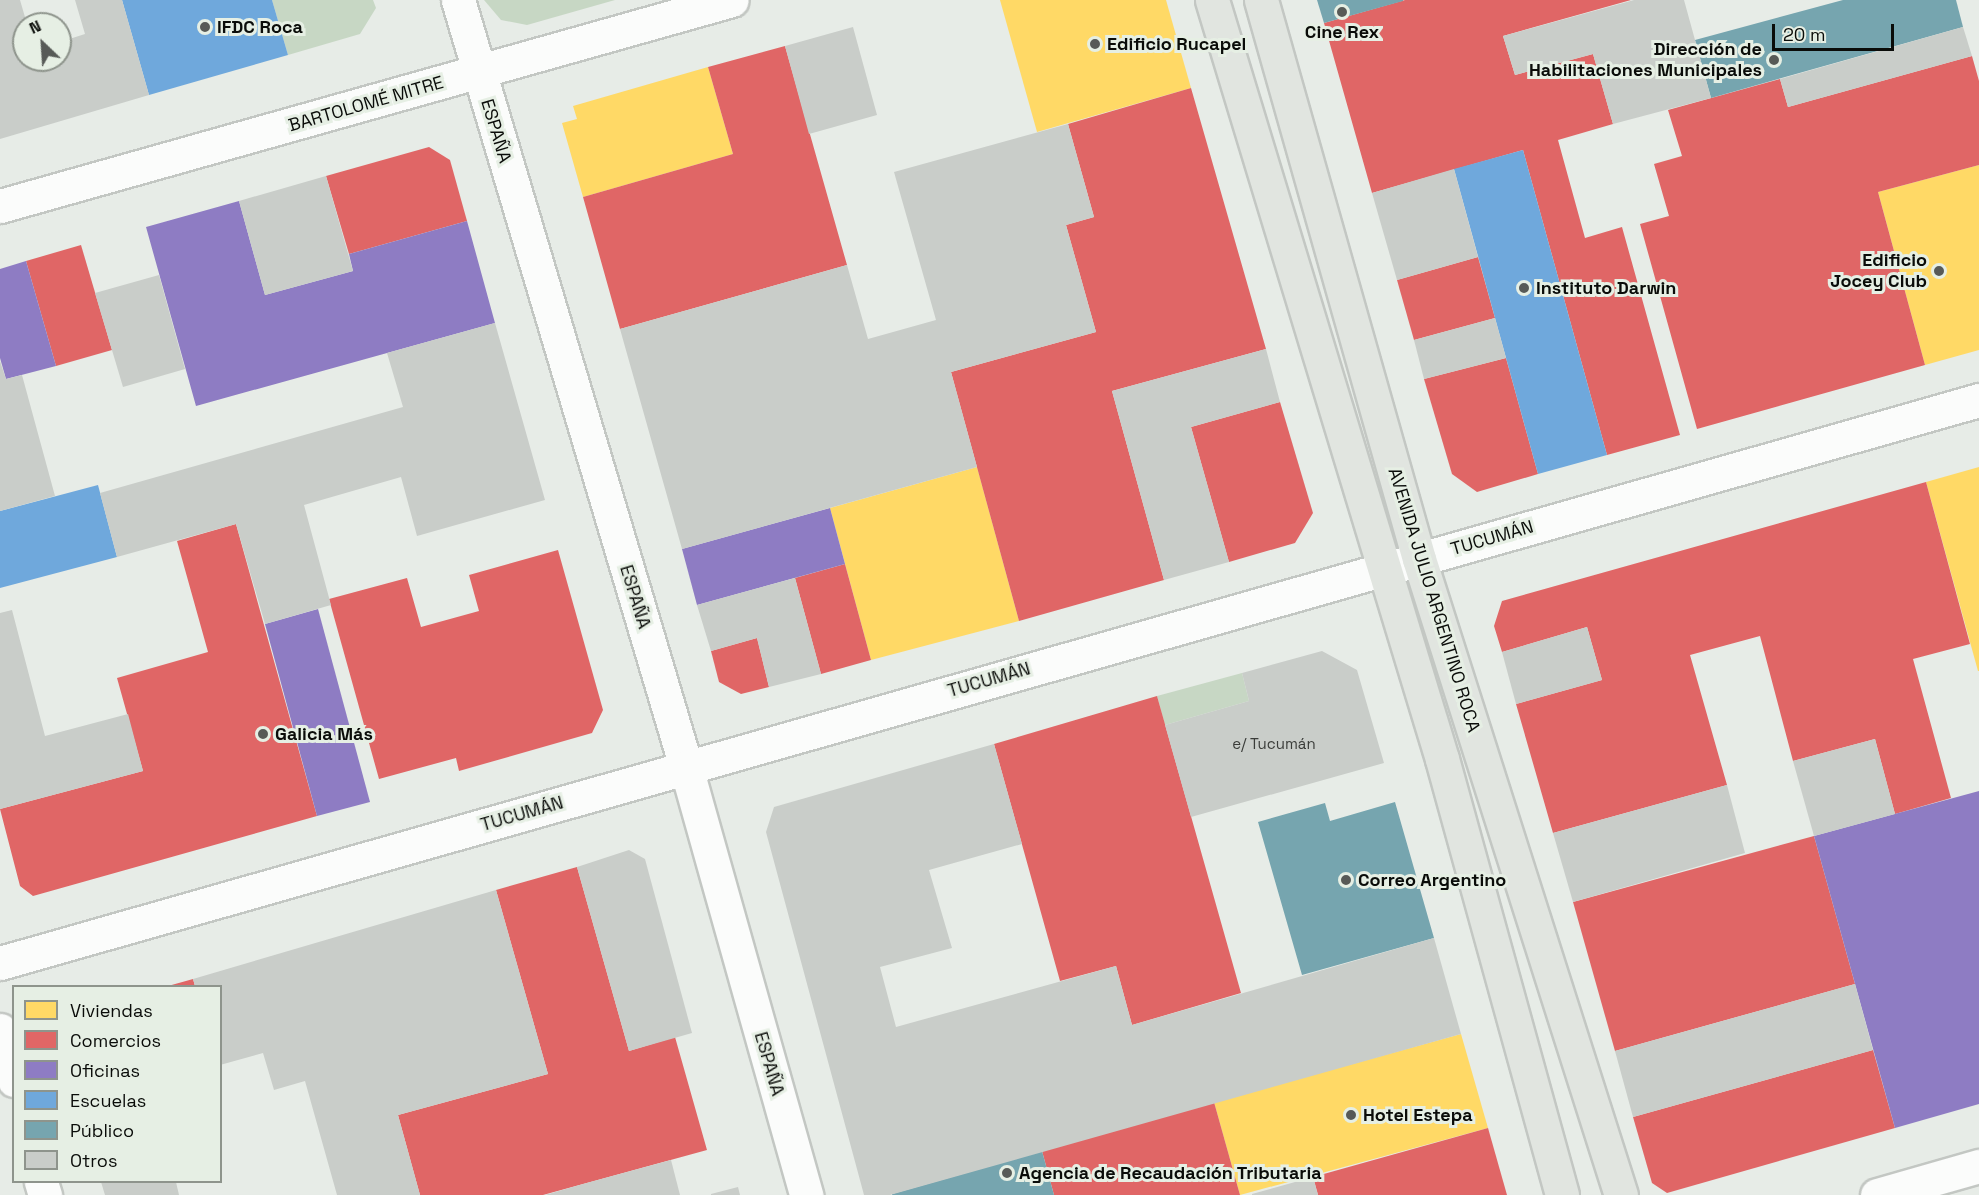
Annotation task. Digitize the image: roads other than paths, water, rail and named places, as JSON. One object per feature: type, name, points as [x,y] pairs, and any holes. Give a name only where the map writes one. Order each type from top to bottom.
[{"type":"main road","points":[[1212,0],[1382,568],[1442,759],[1563,1195]]},
{"type":"main road","name":"AVENIDA JULIO ARGENTINO ROCA","points":[[1261,0],[1419,559],[1622,1195]]},
{"type":"street","name":"ESPAÑA","points":[[458,0],[686,766],[806,1195]]},
{"type":"street","name":"BARTOLOMÉ MITRE","points":[[0,206],[732,0]]},
{"type":"street","name":"TUCUMÁN","points":[[0,963],[1979,400]]},
{"type":"street","points":[[0,1030],[12,1073]]},
{"type":"street","points":[[1876,1195],[1979,1166]]},
{"type":"place","name":"Cine Rex","points":[[1342,12]]},
{"type":"place","name":"IFDC Roca","points":[[205,27]]},
{"type":"place","name":"Edificio Rucapel","points":[[1095,44]]},
{"type":"place","name":"Dirección de Habilitaciones Municipales","points":[[1774,60]]},
{"type":"place","name":"Edificio Jocey Club","points":[[1939,271]]},
{"type":"place","name":"Instituto Darwin","points":[[1524,288]]},
{"type":"place","name":"Galicia Más","points":[[263,734]]},
{"type":"place","name":"Correo Argentino","points":[[1346,880]]},
{"type":"place","name":"Hotel Estepa","points":[[1351,1115]]},
{"type":"place","name":"Agencia de Recaudación Tributaria","points":[[1007,1173]]}]
